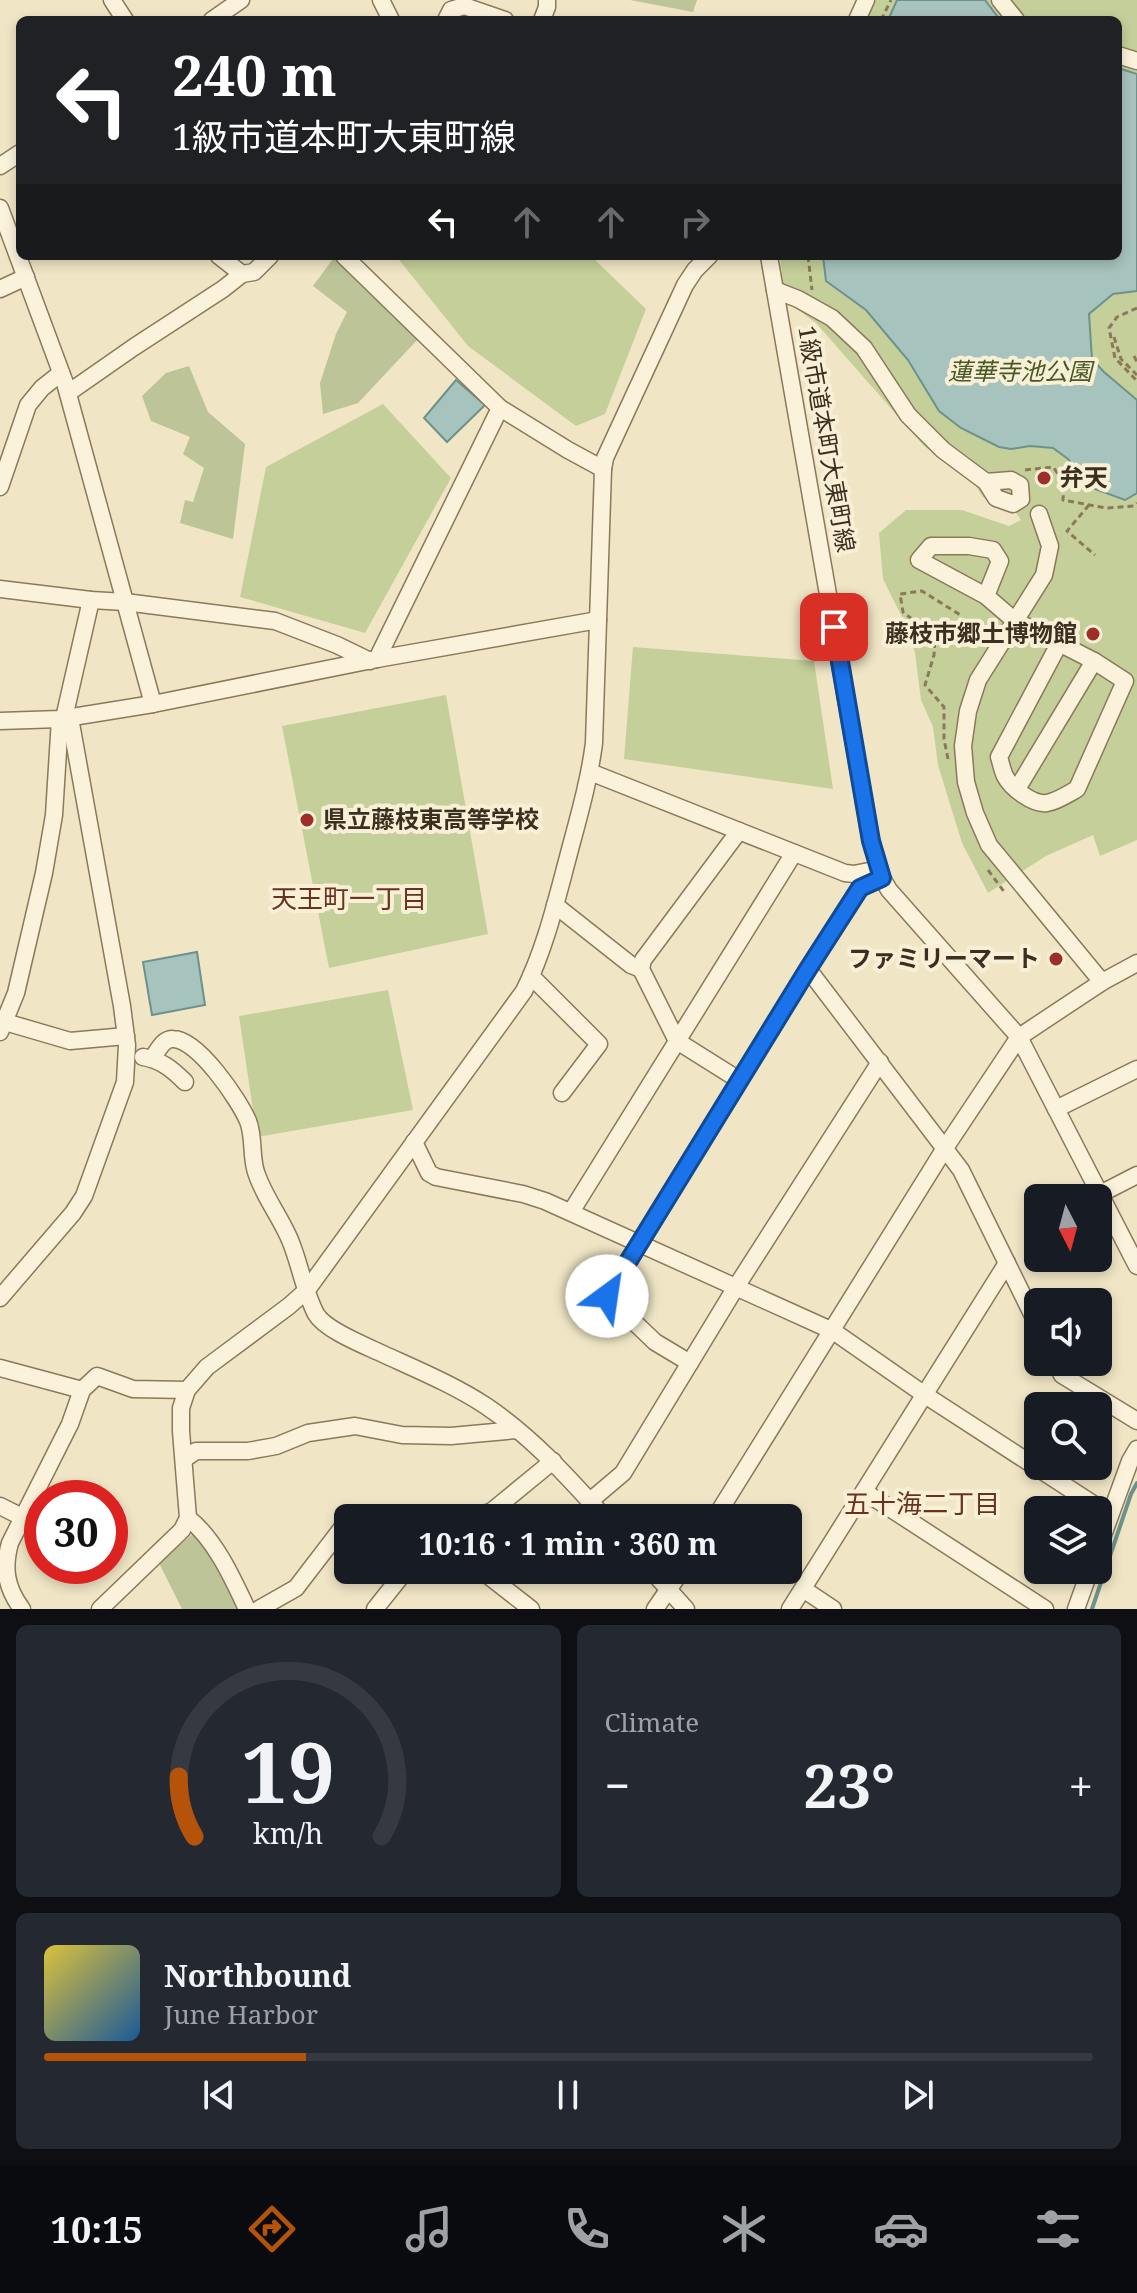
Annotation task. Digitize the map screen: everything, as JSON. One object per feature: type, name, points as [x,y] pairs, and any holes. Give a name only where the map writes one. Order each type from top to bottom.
[{"type":"street","points":[[1000,0],[1013,16]]},
{"type":"street","points":[[217,16],[236,1]]},
{"type":"street","points":[[448,16],[451,10],[464,6],[493,16]]},
{"type":"street","points":[[0,208],[16,250]]},
{"type":"street","points":[[20,260],[68,393],[153,704]]},
{"type":"street","points":[[224,260],[242,274]]},
{"type":"street","points":[[68,393],[242,274],[254,272],[266,260]]},
{"type":"street","points":[[348,260],[500,408],[603,469]]},
{"type":"street","points":[[100,1609],[182,1530],[188,1518],[181,1408],[187,1390],[207,1367],[307,1290],[524,991],[531,976],[555,905],[590,772],[594,743],[603,469],[610,444],[685,285],[705,260]]},
{"type":"street","name":"1級市道本町大東町線","points":[[770,260],[871,841],[880,873],[899,901],[1019,1037],[1095,1184]]},
{"type":"street","points":[[0,289],[26,277]]},
{"type":"street","points":[[775,290],[832,318],[864,348],[908,415],[943,450],[986,482]]},
{"type":"street","points":[[0,487],[28,405],[42,388],[61,373]]},
{"type":"street","points":[[374,660],[500,408]]},
{"type":"street","points":[[1039,514],[1050,546],[1044,575],[978,680],[968,711],[963,746],[966,782],[989,845],[1102,982]]},
{"type":"street","points":[[986,596],[1000,561],[993,550],[969,546],[931,546],[919,560],[986,596],[1014,620],[1060,642],[1131,680],[1077,789],[1044,804],[1033,800],[1006,778],[999,757],[1060,642]]},
{"type":"street","points":[[0,589],[275,621],[374,660]]},
{"type":"street","points":[[91,600],[65,718],[44,873],[16,993],[4,1018],[70,1041],[126,1036]]},
{"type":"street","points":[[0,721],[65,718],[153,704],[598,620]]},
{"type":"street","points":[[1017,789],[1094,661]]},
{"type":"street","points":[[0,1298],[84,1196],[125,1082],[126,1036],[65,718]]},
{"type":"street","points":[[590,772],[845,873],[880,873]]},
{"type":"street","points":[[739,831],[643,960],[641,969],[677,1041],[739,1080]]},
{"type":"street","points":[[571,1212],[794,853]]},
{"type":"street","points":[[690,1363],[655,1342],[607,1296],[860,888],[880,873]]},
{"type":"street","points":[[555,905],[631,965],[641,969]]},
{"type":"street","points":[[724,1504],[945,1148],[1019,1037],[1102,982],[1137,963]]},
{"type":"street","points":[[808,969],[961,1170],[1024,1298]]},
{"type":"street","points":[[531,976],[599,1044],[562,1093]]},
{"type":"street","points":[[152,1059],[165,1041],[173,1038],[187,1043],[235,1094],[253,1137],[256,1174],[288,1236],[322,1323],[487,1407],[553,1461],[593,1504]]},
{"type":"street","points":[[127,1054],[152,1059],[173,1069],[185,1082]]},
{"type":"street","points":[[590,1501],[623,1473],[736,1287],[880,1062]]},
{"type":"street","points":[[1056,1109],[1137,1069]]},
{"type":"street","points":[[414,1142],[429,1173],[436,1177],[523,1194],[571,1212],[833,1331],[1081,1496]]},
{"type":"street","points":[[1112,1188],[1137,1175]]},
{"type":"street","name":"1級市道本町大東町線","points":[[1112,1217],[1137,1266]]},
{"type":"street","points":[[790,1609],[1007,1263]]},
{"type":"street","points":[[0,1368],[82,1390]]},
{"type":"street","points":[[11,1602],[5,1561],[10,1543],[70,1424],[82,1390],[97,1376],[133,1389],[187,1390]]},
{"type":"street","points":[[1064,1376],[1137,1421]]},
{"type":"street","points":[[184,1459],[196,1451],[248,1451],[276,1446],[308,1433],[355,1426],[402,1435],[451,1436],[517,1430]]},
{"type":"street","points":[[1112,1510],[1137,1449]]},
{"type":"street","points":[[501,1504],[553,1461]]},
{"type":"street","points":[[865,1492],[1045,1609]]},
{"type":"street","points":[[0,1506],[22,1517]]},
{"type":"street","points":[[188,1518],[196,1524],[228,1568],[247,1609]]},
{"type":"street","points":[[259,1609],[296,1588],[334,1538]]},
{"type":"street","points":[[375,1609],[395,1584]]},
{"type":"street","points":[[496,1584],[519,1605]]},
{"type":"street","points":[[663,1584],[686,1609]]},
{"type":"street","points":[[655,1609],[673,1584]]},
{"type":"street","points":[[1076,1609],[1085,1584]]},
{"type":"street","points":[[803,1589],[833,1609]]},
{"type":"path","points":[[809,260],[814,303]]},
{"type":"path","points":[[1137,308],[1117,317],[1109,328],[1115,358],[1137,381]]},
{"type":"path","points":[[1114,337],[1121,359],[1137,375]]},
{"type":"path","points":[[1134,356],[1137,362]]},
{"type":"path","points":[[1022,470],[1053,467],[1064,482],[1063,500],[1106,508],[1134,506],[1137,503]]},
{"type":"path","points":[[1089,505],[1067,531],[1095,555]]},
{"type":"path","points":[[949,769],[944,739],[944,707],[925,685],[934,655],[935,637],[903,612],[900,594],[922,591],[962,616]]},
{"type":"path","points":[[982,861],[1005,893]]},
{"type":"green space","points":[[630,0],[697,0],[693,12]]},
{"type":"green space","name":"蓮華寺池公園","points":[[876,0],[1137,0],[1137,840],[1100,856],[1093,835],[1046,856],[988,893],[962,843],[938,765],[933,727],[921,700],[915,653],[907,627],[883,579],[879,533],[906,510],[962,510],[1009,526],[1021,520],[1014,510],[983,497],[970,477],[924,446],[816,323],[785,300],[780,260],[1122,260],[1122,16],[869,16]]},
{"type":"green space","points":[[332,260],[339,260],[420,337],[358,403],[323,414],[320,383],[336,334],[347,312],[313,286]]},
{"type":"green space","points":[[399,260],[595,260],[646,309],[605,414],[576,426],[468,346]]},
{"type":"green space","points":[[189,366],[208,412],[245,444],[233,539],[180,523],[185,500],[193,502],[204,468],[183,454],[190,437],[151,421],[142,396],[166,373]]},
{"type":"green space","points":[[383,404],[451,478],[365,633],[240,597],[266,467]]},
{"type":"green space","points":[[633,647],[814,661],[833,789],[624,759]]},
{"type":"green space","points":[[446,695],[488,934],[329,968],[282,726]]},
{"type":"green space","points":[[388,990],[413,1110],[257,1137],[239,1016]]},
{"type":"green space","points":[[194,1533],[230,1588],[239,1609],[182,1609],[159,1563]]},
{"type":"water","points":[[897,0],[985,0],[997,16],[890,16]]},
{"type":"water","points":[[1122,69],[1137,74],[1137,291],[1113,294],[1089,314],[1092,359],[1137,400],[1137,493],[1125,500],[1084,485],[1068,459],[1053,448],[999,447],[961,428],[939,411],[908,360],[866,310],[826,281],[823,260],[1122,260]]},
{"type":"water","points":[[456,380],[485,405],[447,442],[424,418]]},
{"type":"water","points":[[197,952],[205,1005],[152,1015],[143,962]]},
{"type":"waterway","points":[[1092,1609],[1137,1483]]},
{"type":"place","name":"弁天","points":[[1044,478]]},
{"type":"place","name":"藤枝市郷土博物館","points":[[1093,634]]},
{"type":"place","name":"県立藤枝東高等学校","points":[[307,820]]},
{"type":"place","name":"ファミリーマート","points":[[1056,959]]},
{"type":"district","name":"天王町一丁目","points":[[349,899]]},
{"type":"district","name":"五十海二丁目","points":[[922,1504]]},
{"type":"route","points":[[607,1296],[860,888],[882,878],[871,841],[834,627]]}]
